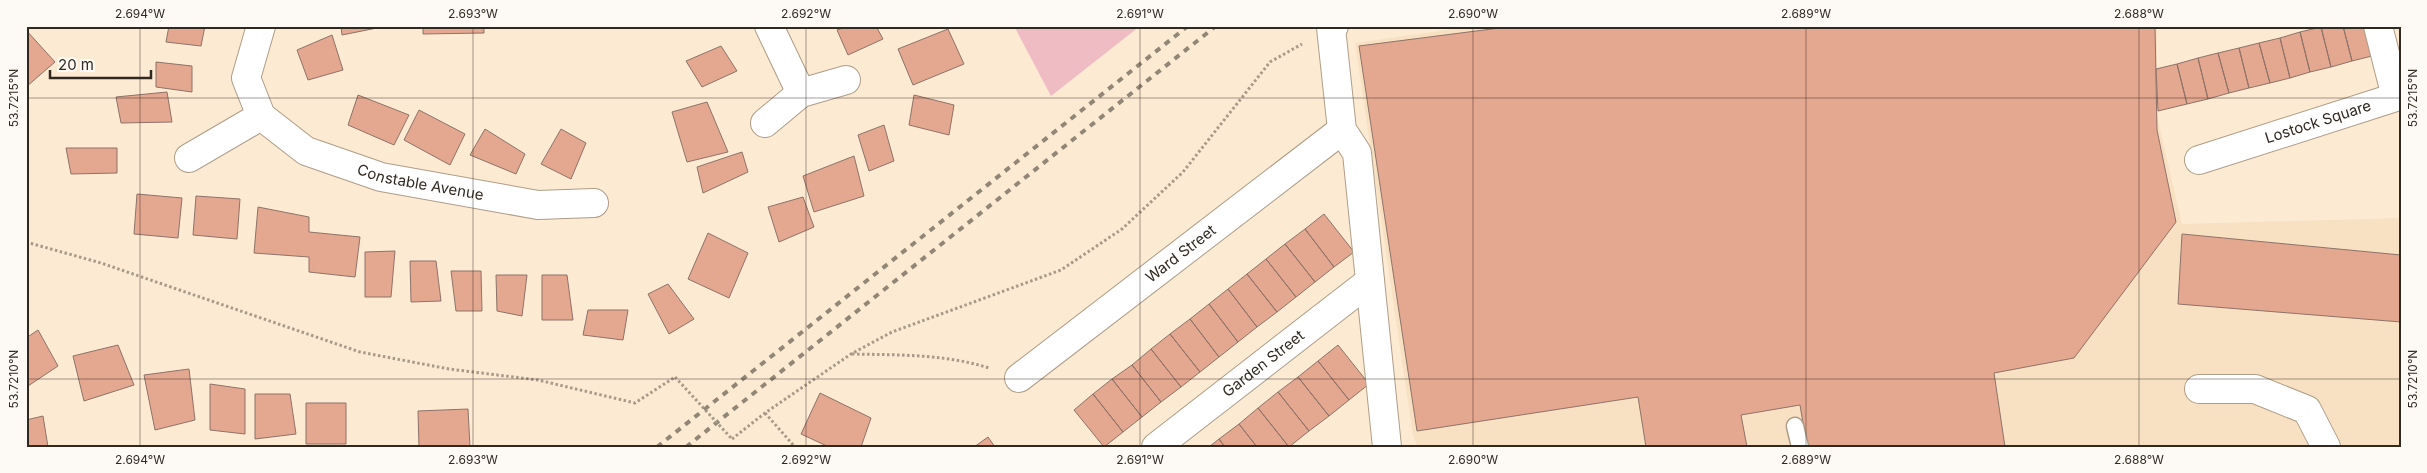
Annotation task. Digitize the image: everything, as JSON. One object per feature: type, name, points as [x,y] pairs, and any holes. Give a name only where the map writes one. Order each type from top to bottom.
[{"type":"street","name":"Constable Avenue","points":[[261,26],[246,78],[262,116],[306,151],[381,177],[538,204],[594,203]]},
{"type":"street","points":[[769,26],[802,93]]},
{"type":"street","name":"Lostock Square","points":[[2199,160],[2396,97],[2378,26]]},
{"type":"street","points":[[1333,27],[1342,130],[1357,153],[1387,447]]},
{"type":"street","points":[[765,123],[802,93],[846,80]]},
{"type":"street","points":[[188,158],[262,116]]},
{"type":"street","name":"Ward Street","points":[[1019,378],[1342,130]]},
{"type":"street","name":"Garden Street","points":[[1156,447],[1370,281]]},
{"type":"street","points":[[2199,389],[2255,389],[2307,410],[2326,447]]},
{"type":"lane","points":[[1795,426],[1800,447]]},
{"type":"path","points":[[26,242],[101,264],[360,352],[449,368],[538,380],[635,403],[674,377],[732,439],[765,413],[851,354],[892,332],[1061,270],[1122,229],[1182,172],[1270,62],[1333,27]]},
{"type":"path","points":[[851,354],[925,356],[968,361],[1019,378]]},
{"type":"path","points":[[765,413],[795,447]]},
{"type":"shaded area","points":[[1014,26],[1140,26],[1051,96]]},
{"type":"shaded area","points":[[1475,26],[2157,26],[2157,116],[2182,224],[2401,218],[2401,447],[1418,447],[1413,436],[1355,43]]},
{"type":"building","points":[[169,26],[205,26],[201,46],[166,42]]},
{"type":"building","points":[[341,26],[387,26],[342,35]]},
{"type":"building","points":[[423,26],[484,26],[484,33],[423,34]]},
{"type":"building","points":[[488,26],[544,26],[544,28],[489,28]]},
{"type":"building","points":[[849,26],[876,26],[883,39],[848,55],[837,30]]},
{"type":"building","points":[[1515,26],[2155,26],[2157,130],[2176,222],[2074,358],[1994,373],[2005,447],[1807,447],[1800,405],[1741,415],[1747,447],[1646,447],[1638,397],[1417,431],[1359,46]]},
{"type":"building","points":[[2343,26],[2364,26],[2372,56],[2352,61]]},
{"type":"building","points":[[2343,26],[2352,61],[2331,67],[2321,27]]},
{"type":"building","points":[[2321,27],[2331,67],[2310,72],[2300,32]]},
{"type":"building","points":[[948,29],[964,64],[913,85],[898,49]]},
{"type":"building","points":[[26,30],[55,62],[26,87]]},
{"type":"building","points":[[2300,32],[2310,72],[2290,78],[2280,38]]},
{"type":"building","points":[[332,35],[343,70],[308,80],[297,50]]},
{"type":"building","points":[[2280,38],[2290,78],[2270,83],[2259,43]]},
{"type":"building","points":[[2259,43],[2270,83],[2249,88],[2239,48]]},
{"type":"building","points":[[721,46],[737,71],[702,87],[686,61]]},
{"type":"building","points":[[2239,48],[2249,88],[2229,93],[2218,53]]},
{"type":"building","points":[[2218,53],[2229,93],[2208,99],[2198,58]]},
{"type":"building","points":[[2198,58],[2208,99],[2187,104],[2177,64]]},
{"type":"building","points":[[156,62],[192,66],[192,92],[156,87]]},
{"type":"building","points":[[2177,64],[2187,104],[2158,111],[2156,69]]},
{"type":"building","points":[[167,92],[172,122],[121,123],[116,97]]},
{"type":"building","points":[[358,95],[409,115],[394,145],[348,125]]},
{"type":"building","points":[[914,95],[954,105],[949,135],[909,125]]},
{"type":"building","points":[[707,102],[728,152],[687,162],[672,112]]},
{"type":"building","points":[[419,110],[465,134],[450,165],[404,140]]},
{"type":"building","points":[[884,125],[894,161],[869,171],[858,135]]},
{"type":"building","points":[[485,129],[525,154],[516,174],[470,155]]},
{"type":"building","points":[[561,129],[586,143],[571,179],[541,164]]},
{"type":"building","points":[[66,148],[117,148],[117,173],[71,174]]},
{"type":"building","points":[[742,152],[748,172],[703,193],[697,167]]},
{"type":"building","points":[[854,156],[864,196],[814,212],[803,176]]},
{"type":"building","points":[[137,194],[182,198],[178,238],[134,234]]},
{"type":"building","points":[[196,196],[240,199],[237,239],[193,235]]},
{"type":"building","points":[[803,197],[814,227],[779,242],[768,207]]},
{"type":"building","points":[[258,207],[309,217],[309,232],[360,237],[355,277],[309,272],[309,257],[254,253]]},
{"type":"building","points":[[1324,214],[1354,252],[1334,267],[1305,229]]},
{"type":"building","points":[[1305,229],[1334,267],[1315,282],[1285,244]]},
{"type":"building","points":[[708,233],[748,253],[729,298],[688,279]]},
{"type":"building","points":[[2182,234],[2401,255],[2401,322],[2178,304]]},
{"type":"building","points":[[1285,244],[1315,282],[1296,297],[1266,259]]},
{"type":"building","points":[[395,251],[391,297],[365,297],[365,252]]},
{"type":"building","points":[[1266,259],[1296,297],[1277,312],[1247,274]]},
{"type":"building","points":[[410,261],[436,261],[441,301],[411,302]]},
{"type":"building","points":[[451,271],[481,271],[482,311],[456,311]]},
{"type":"building","points":[[1247,274],[1277,312],[1257,327],[1228,289]]},
{"type":"building","points":[[496,275],[527,275],[522,316],[497,311]]},
{"type":"building","points":[[542,275],[567,275],[573,320],[542,320]]},
{"type":"building","points":[[668,284],[694,319],[669,334],[648,294]]},
{"type":"building","points":[[1228,289],[1257,327],[1238,342],[1209,304]]},
{"type":"building","points":[[1209,304],[1238,342],[1219,357],[1190,319]]},
{"type":"building","points":[[588,310],[628,310],[623,340],[583,335]]},
{"type":"building","points":[[1190,319],[1219,357],[1200,372],[1170,334]]},
{"type":"building","points":[[38,330],[58,366],[28,386],[26,338]]},
{"type":"building","points":[[1170,334],[1200,372],[1181,387],[1151,349]]},
{"type":"building","points":[[118,345],[134,385],[84,401],[73,356]]},
{"type":"building","points":[[1338,345],[1369,384],[1349,400],[1318,361]]},
{"type":"building","points":[[1151,349],[1181,387],[1161,402],[1132,365]]},
{"type":"building","points":[[1318,361],[1349,400],[1329,416],[1298,377]]},
{"type":"building","points":[[1132,365],[1161,402],[1142,417],[1112,379]]},
{"type":"building","points":[[189,369],[195,420],[155,430],[144,375]]},
{"type":"building","points":[[1298,377],[1329,416],[1309,431],[1278,392]]},
{"type":"building","points":[[1112,379],[1142,417],[1123,432],[1093,394]]},
{"type":"building","points":[[210,384],[245,389],[245,434],[210,430]]},
{"type":"building","points":[[1278,392],[1309,431],[1289,447],[1258,408]]},
{"type":"building","points":[[820,393],[871,418],[861,447],[829,447],[801,434]]},
{"type":"building","points":[[255,394],[290,394],[296,434],[255,439]]},
{"type":"building","points":[[1093,394],[1123,432],[1104,447],[1074,410]]},
{"type":"building","points":[[306,403],[346,403],[346,444],[306,444]]},
{"type":"building","points":[[1258,408],[1289,447],[1257,447],[1239,424]]},
{"type":"building","points":[[468,409],[470,447],[419,447],[418,411]]},
{"type":"building","points":[[43,416],[48,447],[26,447],[26,420]]},
{"type":"building","points":[[1239,424],[1257,447],[1225,447],[1219,439]]},
{"type":"building","points":[[988,437],[995,447],[974,447]]},
{"type":"building","points":[[1219,439],[1225,447],[1209,447]]},
{"type":"railway","points":[[657,447],[1188,26]]},
{"type":"railway","points":[[686,447],[1216,26]]}]
